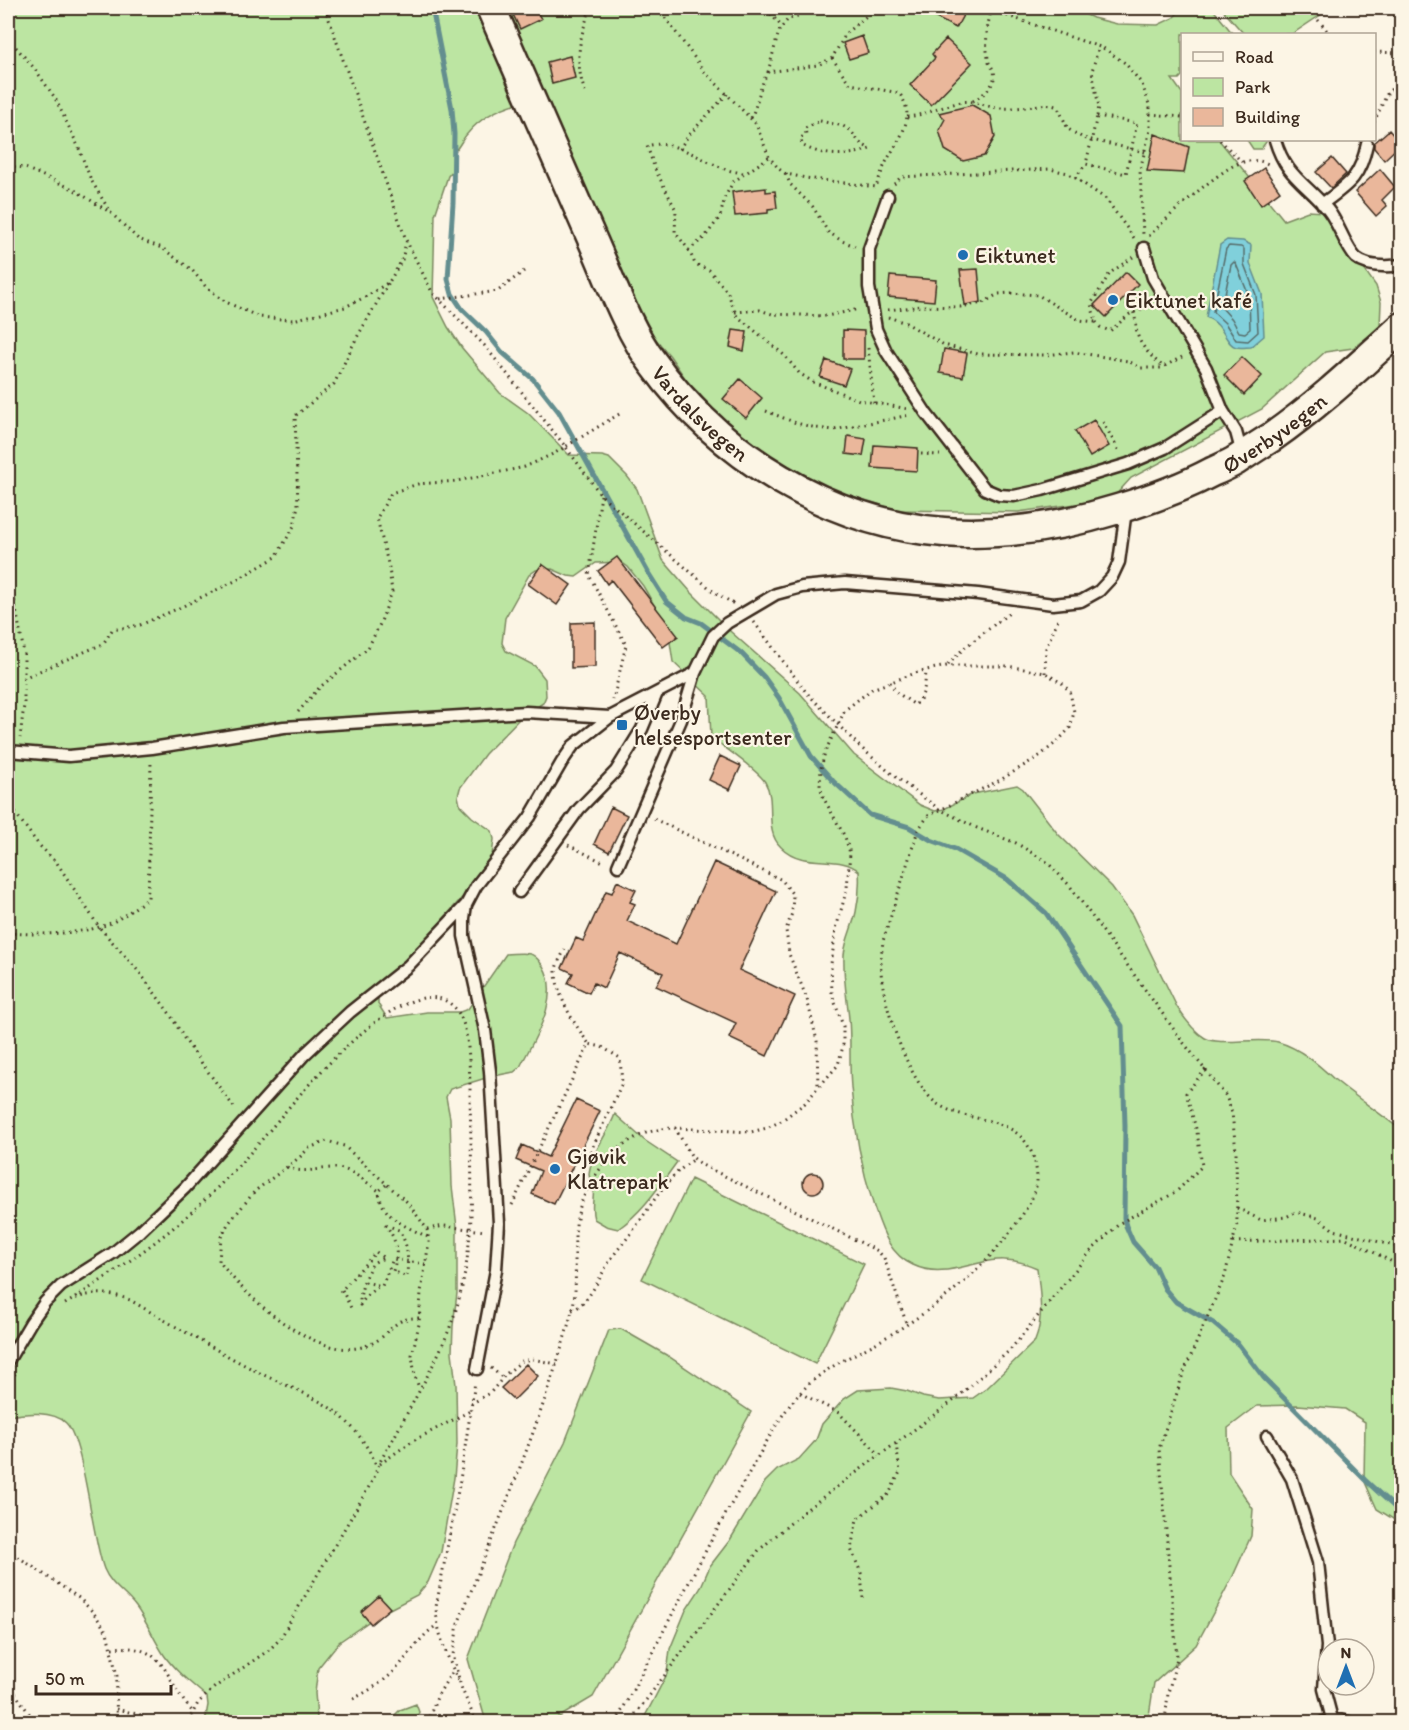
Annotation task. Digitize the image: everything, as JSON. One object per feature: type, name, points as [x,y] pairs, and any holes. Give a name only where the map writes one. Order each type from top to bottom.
[{"type":"main road","name":"Vardalsvegen","points":[[491,8],[623,309],[650,360],[670,387],[696,414],[755,464],[841,509],[906,526],[944,532],[1014,531],[1044,527],[1126,507]]},
{"type":"main road","name":"Øverbyvegen","points":[[1126,507],[1179,489],[1234,461],[1271,437],[1316,402],[1400,331]]},
{"type":"lane","points":[[1275,141],[1288,169],[1322,204],[1342,231],[1355,257],[1365,263],[1379,266],[1401,265]]},
{"type":"lane","points":[[1322,204],[1353,180],[1363,165],[1367,144]]},
{"type":"lane","points":[[888,196],[869,249],[869,287],[876,329],[886,351],[927,413],[985,489],[999,495],[1014,496],[1128,464],[1165,448],[1223,411]]},
{"type":"lane","points":[[1144,248],[1153,278],[1206,368],[1223,411],[1236,432],[1242,454]]},
{"type":"lane","points":[[618,866],[681,720],[695,673],[713,636],[728,623],[776,594],[802,587],[845,583],[1064,604],[1081,601],[1100,591],[1112,576],[1119,562],[1126,507]]},
{"type":"lane","points":[[8,1361],[31,1322],[61,1286],[113,1253],[140,1231],[185,1188],[305,1054],[350,1012],[408,966],[466,905],[476,886],[530,817],[561,762],[573,746],[610,717],[695,673]]},
{"type":"lane","points":[[519,892],[579,808],[616,771],[642,729],[657,693]]},
{"type":"lane","points":[[8,751],[69,756],[152,748],[284,727],[526,712],[610,717]]},
{"type":"lane","points":[[466,905],[464,936],[484,1030],[490,1071],[499,1228],[496,1270],[477,1369]]},
{"type":"lane","points":[[1267,1436],[1292,1479],[1318,1562],[1327,1646],[1324,1689],[1327,1721],[1340,1719],[1348,1722]]},
{"type":"path","points":[[325,8],[406,240],[432,292],[484,345],[566,446],[601,495],[714,592],[747,611],[806,692],[837,724],[893,775],[939,809],[977,828],[1016,843],[1047,862],[1070,886],[1182,1042],[1226,1096],[1232,1113],[1236,1150],[1237,1224],[1225,1276],[1183,1374],[1158,1449],[1177,1658],[1168,1693],[1165,1722]]},
{"type":"path","points":[[585,92],[578,64],[584,25],[591,8]]},
{"type":"path","points":[[658,8],[705,72],[756,124],[769,157],[786,174],[876,187],[888,196],[895,182],[901,177],[1050,170],[1068,173],[1106,199],[1122,219],[1128,232],[1144,248]]},
{"type":"path","points":[[770,8],[770,13],[782,27]]},
{"type":"path","points":[[751,118],[762,82],[768,72],[779,31],[788,19],[798,17],[801,8]]},
{"type":"path","points":[[768,72],[818,65],[832,58],[847,32],[876,8]]},
{"type":"path","points":[[984,8],[1099,46],[1125,63],[1142,84],[1150,107],[1150,130],[1140,170],[1144,248]]},
{"type":"path","points":[[972,102],[990,88],[993,77],[994,72],[988,62],[986,31],[992,10]]},
{"type":"path","points":[[1318,20],[1329,33]]},
{"type":"path","points":[[8,38],[35,69],[55,98],[91,180],[111,213]]},
{"type":"path","points":[[1075,178],[1086,164],[1099,107],[1092,71],[1099,46]]},
{"type":"path","points":[[1376,52],[1401,53]]},
{"type":"path","points":[[832,58],[850,84],[898,93],[905,101],[907,117],[904,130],[883,167],[876,187]]},
{"type":"path","points":[[1376,118],[1387,94],[1401,77]]},
{"type":"path","points":[[679,149],[728,93]]},
{"type":"path","points":[[907,117],[922,116],[962,102],[983,103],[992,107],[1024,108],[1051,104],[1058,107],[1068,129],[1091,141],[1145,152]]},
{"type":"path","points":[[1150,114],[1181,117]]},
{"type":"path","points":[[1086,164],[1126,174],[1137,123],[1097,116]]},
{"type":"path","points":[[820,121],[843,126],[850,130],[860,143],[870,149],[843,155],[825,154],[812,151],[802,145],[801,138],[806,134],[805,128],[820,121]]},
{"type":"path","points":[[1221,141],[1242,163]]},
{"type":"path","points":[[743,173],[725,169],[679,149],[655,144],[647,146],[655,169],[676,210],[675,232],[689,250],[695,264],[709,270],[728,293],[735,312],[744,323],[784,355],[799,374],[813,382],[859,400],[905,408],[918,414],[834,430],[796,423],[766,411]]},
{"type":"path","points":[[689,250],[705,237],[720,217],[725,196],[733,182],[769,157]]},
{"type":"path","points":[[1165,300],[1134,311],[1110,331],[1100,327],[1096,322],[1091,304],[1110,273],[1144,248],[1151,234],[1178,209],[1236,165],[1252,160],[1261,161],[1294,177]]},
{"type":"path","points":[[8,166],[25,168],[73,189],[111,213],[138,239],[162,248],[192,270],[206,287],[226,302],[259,317],[293,320],[345,307],[388,282]]},
{"type":"path","points":[[786,174],[790,184],[813,207],[828,231],[842,241],[869,249]]},
{"type":"path","points":[[23,678],[103,644],[112,630],[140,625],[188,604],[235,581],[276,557],[294,526],[298,505],[295,416],[334,384],[356,339],[402,260],[406,240]]},
{"type":"path","points":[[440,299],[498,291],[524,271]]},
{"type":"path","points":[[872,312],[922,306],[960,308],[983,303],[998,294],[1011,293],[1038,295],[1079,320],[1096,322]]},
{"type":"path","points":[[1126,303],[1134,311],[1138,335],[1149,354],[1164,367]]},
{"type":"path","points":[[735,312],[760,310],[772,314],[827,316],[862,309],[906,323],[944,345],[978,354],[1045,355],[1074,352],[1128,361],[1141,368],[1164,367],[1195,351]]},
{"type":"path","points":[[868,342],[874,403]]},
{"type":"path","points":[[284,727],[320,687],[368,648],[380,624],[392,592],[389,568],[377,518],[391,493],[418,484],[457,481],[525,467],[621,413]]},
{"type":"path","points":[[1103,422],[1128,464]]},
{"type":"path","points":[[601,495],[589,575],[626,645],[610,717]]},
{"type":"path","points":[[8,565],[22,644],[24,705],[20,733],[22,752]]},
{"type":"path","points":[[947,666],[963,649],[1026,601]]},
{"type":"path","points":[[1045,673],[1046,648],[1064,604]]},
{"type":"path","points":[[461,1687],[453,1655],[458,1624],[557,1364],[575,1300],[574,1227],[586,1192],[608,1160],[632,1138],[659,1128],[751,1132],[767,1128],[792,1114],[818,1090],[838,1065],[843,1046],[843,1026],[832,994],[831,964],[836,929],[847,888],[850,853],[845,837],[824,799],[820,786],[825,752],[845,710],[872,689],[926,670],[947,666],[1008,666],[1045,673],[1057,679],[1070,692],[1074,711],[1070,728],[1041,755],[1022,767],[928,816],[918,830],[887,927],[880,958],[885,991],[910,1070],[928,1095],[939,1104],[1019,1132],[1029,1144],[1036,1163],[1037,1182],[1030,1201],[1019,1220],[992,1255],[954,1292],[907,1325],[810,1383],[784,1413],[693,1574],[616,1722]]},
{"type":"path","points":[[889,682],[896,692],[915,705],[920,701],[925,689],[926,670]]},
{"type":"path","points":[[8,933],[37,935],[99,927],[114,922],[148,899],[152,748]]},
{"type":"path","points":[[8,803],[38,844],[57,863],[99,927],[140,973],[229,1101],[246,1120]]},
{"type":"path","points":[[641,814],[782,880],[793,895],[792,913],[786,930],[789,954],[807,999],[814,1026],[817,1041],[818,1090]]},
{"type":"path","points":[[558,839],[583,854],[611,866],[618,866]]},
{"type":"path","points":[[565,949],[556,969],[557,981],[571,1019],[589,1044],[602,1047],[620,1058],[622,1083],[588,1157],[584,1174],[586,1192]]},
{"type":"path","points":[[63,1305],[130,1260],[193,1211],[243,1160],[337,1054],[392,1012],[420,997],[444,1000],[454,1007],[460,1016],[465,1032],[470,1063],[471,1229],[466,1272],[456,1310],[419,1388],[377,1467],[374,1478],[280,1639],[269,1650],[215,1687],[198,1702],[188,1722]]},
{"type":"path","points":[[427,1229],[444,1226],[471,1229],[499,1228],[517,1197],[589,1044]]},
{"type":"path","points":[[626,1722],[634,1716],[759,1550],[807,1509],[957,1398],[1010,1350],[1091,1251],[1120,1222],[1176,1192],[1202,1166],[1197,1132],[1186,1093],[1206,1070]]},
{"type":"path","points":[[675,1128],[695,1159],[702,1165],[879,1251],[884,1258],[907,1325]]},
{"type":"path","points":[[419,1318],[406,1318],[400,1321],[379,1341],[366,1347],[333,1346],[302,1334],[269,1313],[232,1279],[219,1261],[221,1237],[228,1224],[255,1191],[309,1148],[327,1141],[344,1146],[407,1202],[427,1229],[419,1318],[412,1355],[419,1388]]},
{"type":"path","points":[[572,1310],[579,1308],[669,1179],[695,1159]]},
{"type":"path","points":[[287,1167],[293,1170],[339,1168],[348,1171],[379,1191],[383,1205],[398,1224],[428,1237]]},
{"type":"path","points":[[379,1191],[386,1185]]},
{"type":"path","points":[[1237,1208],[1261,1220],[1296,1212],[1318,1218],[1334,1230],[1401,1248]]},
{"type":"path","points":[[386,1225],[399,1230],[407,1249],[407,1277],[393,1271],[397,1260],[396,1245],[386,1225]]},
{"type":"path","points":[[1233,1242],[1346,1238],[1401,1267]]},
{"type":"path","points":[[352,1310],[341,1291],[376,1252],[384,1257],[372,1265],[359,1293],[360,1305],[368,1294],[382,1286],[393,1259],[425,1264]]},
{"type":"path","points":[[364,1282],[379,1286]]},
{"type":"path","points":[[75,1298],[98,1293],[115,1294],[130,1300],[256,1371],[326,1405],[343,1417],[359,1434],[377,1467]]},
{"type":"path","points":[[471,1404],[491,1392],[506,1374],[522,1361],[532,1359],[557,1364]]},
{"type":"path","points":[[476,1722],[442,1645],[436,1625],[436,1607],[460,1480],[477,1369]]},
{"type":"path","points":[[8,1385],[17,1370]]},
{"type":"path","points":[[800,1393],[839,1413],[880,1455]]},
{"type":"path","points":[[377,1467],[411,1442],[470,1411]]},
{"type":"path","points":[[863,1598],[861,1573],[851,1549],[857,1519],[889,1494],[900,1472],[896,1443]]},
{"type":"path","points":[[8,1550],[79,1598],[93,1612],[107,1632],[117,1676],[116,1722]]},
{"type":"path","points":[[353,1699],[378,1686],[398,1668],[429,1630],[436,1625]]},
{"type":"path","points":[[111,1648],[141,1649],[154,1657],[168,1671],[186,1705],[193,1712]]},
{"type":"path","points":[[427,1722],[455,1662]]},
{"type":"path","points":[[8,1683],[34,1722]]},
{"type":"path","points":[[116,1709],[141,1715],[152,1722]]},
{"type":"green space","points":[[8,8],[1072,8],[1093,18],[1117,24],[1158,25],[1173,18],[1183,8],[1212,8],[1232,33],[1181,33],[1181,77],[1172,79],[1181,92],[1181,141],[1220,141],[1284,220],[1308,211],[1324,212],[1376,286],[1381,302],[1380,327],[1353,348],[1325,352],[1262,409],[1131,478],[1112,499],[1018,512],[897,510],[817,485],[761,454],[715,417],[699,393],[689,384],[670,356],[643,324],[526,101],[487,116],[466,135],[454,152],[454,169],[448,176],[435,215],[433,297],[462,348],[500,393],[528,413],[569,455],[609,458],[627,476],[637,489],[663,560],[731,632],[800,693],[854,755],[920,805],[935,811],[944,809],[973,794],[1017,785],[1023,789],[1058,834],[1112,887],[1132,915],[1177,1007],[1197,1032],[1211,1040],[1260,1040],[1278,1042],[1294,1048],[1401,1130],[1401,1524],[1377,1509],[1364,1480],[1365,1422],[1345,1409],[1298,1405],[1257,1406],[1228,1428],[1229,1473],[1253,1509],[1251,1536],[1233,1576],[1196,1645],[1154,1683],[1148,1722],[642,1722],[667,1674],[670,1649],[686,1610],[700,1589],[710,1566],[730,1540],[765,1482],[777,1470],[799,1459],[816,1440],[822,1424],[844,1399],[858,1390],[891,1388],[939,1400],[973,1398],[987,1388],[1035,1341],[1040,1324],[1040,1305],[1037,1268],[1008,1260],[997,1260],[945,1270],[924,1269],[898,1255],[888,1241],[869,1192],[862,1162],[856,1133],[850,1078],[850,1027],[844,955],[857,907],[859,871],[842,863],[800,858],[781,847],[771,824],[770,798],[765,782],[748,765],[711,737],[709,696],[673,662],[668,629],[643,586],[621,562],[596,563],[576,577],[552,569],[536,570],[529,575],[505,618],[502,643],[506,651],[535,666],[545,679],[546,696],[543,703],[521,717],[485,754],[460,788],[458,796],[460,805],[492,831],[494,839],[492,856],[474,884],[408,959],[378,988],[378,1004],[387,1018],[427,1012],[460,1012],[468,1009],[506,954],[524,953],[537,958],[543,966],[548,978],[549,991],[544,1018],[520,1067],[514,1072],[450,1089],[446,1097],[450,1118],[452,1186],[457,1227],[457,1293],[452,1352],[456,1385],[457,1444],[454,1478],[441,1552],[428,1582],[417,1595],[380,1614],[339,1642],[318,1668],[315,1693],[317,1718],[323,1722],[205,1722],[207,1697],[168,1661],[136,1607],[104,1569],[78,1449],[66,1423],[46,1414],[30,1413],[8,1416]]},
{"type":"green space","points":[[1221,8],[1331,8],[1294,33],[1243,33]]},
{"type":"green space","points":[[1248,141],[1266,141],[1261,149],[1253,149]]},
{"type":"green space","points":[[615,1114],[644,1140],[677,1162],[643,1206],[618,1229],[606,1226],[594,1219],[593,1185],[589,1177],[590,1166],[596,1151]]},
{"type":"green space","points":[[691,1179],[864,1264],[815,1364],[642,1279]]},
{"type":"green space","points":[[621,1329],[668,1356],[751,1412],[593,1697],[551,1722],[486,1722],[468,1659],[513,1543],[565,1442],[609,1330]]},
{"type":"green space","points":[[416,1704],[419,1712],[416,1722],[388,1722],[400,1710]]},
{"type":"water","points":[[1227,240],[1243,241],[1251,245],[1250,263],[1262,294],[1264,336],[1251,347],[1232,345],[1217,324],[1206,317],[1220,245]]},
{"type":"building","points":[[510,8],[535,8],[541,19],[520,29]]},
{"type":"building","points":[[916,8],[967,8],[956,28]]},
{"type":"building","points":[[862,36],[868,53],[849,59],[843,43]]},
{"type":"building","points":[[946,39],[972,63],[931,105],[910,85],[935,58],[932,54]]},
{"type":"building","points":[[570,56],[575,78],[552,84],[547,62]]},
{"type":"building","points":[[972,105],[991,116],[995,137],[984,156],[963,161],[945,150],[939,130],[945,119],[939,113]]},
{"type":"building","points":[[1389,130],[1401,144],[1384,160],[1374,148],[1374,143]]},
{"type":"building","points":[[1155,134],[1189,147],[1184,173],[1147,171]]},
{"type":"building","points":[[1332,158],[1346,174],[1331,188],[1316,172]]},
{"type":"building","points":[[1264,168],[1280,191],[1261,205],[1245,181]]},
{"type":"building","points":[[1380,169],[1395,187],[1382,200],[1387,206],[1376,216],[1355,192]]},
{"type":"building","points":[[766,188],[766,192],[775,191],[777,208],[768,209],[768,213],[735,216],[732,192]]},
{"type":"building","points":[[978,269],[981,302],[965,305],[960,270]]},
{"type":"building","points":[[1126,272],[1138,284],[1106,317],[1094,305]]},
{"type":"building","points":[[890,276],[936,280],[934,301],[888,297]]},
{"type":"building","points":[[733,330],[747,332],[744,351],[730,347]]},
{"type":"building","points":[[843,330],[864,331],[864,359],[843,359]]},
{"type":"building","points":[[944,349],[967,353],[963,377],[940,373]]},
{"type":"building","points":[[1242,357],[1262,376],[1244,395],[1224,375]]},
{"type":"building","points":[[826,360],[850,369],[844,385],[820,377]]},
{"type":"building","points":[[740,379],[762,398],[746,418],[723,399]]},
{"type":"building","points":[[1094,420],[1109,446],[1090,457],[1075,431]]},
{"type":"building","points":[[848,436],[866,439],[863,456],[846,454]]},
{"type":"building","points":[[874,445],[918,448],[917,471],[872,468]]},
{"type":"building","points":[[617,557],[678,636],[663,647],[611,580],[607,584],[598,571]]},
{"type":"building","points":[[542,564],[571,585],[557,605],[528,584]]},
{"type":"building","points":[[595,622],[595,667],[571,668],[571,623]]},
{"type":"building","points":[[720,756],[741,766],[730,790],[709,780]]},
{"type":"building","points":[[611,807],[627,815],[609,852],[594,844]]},
{"type":"building","points":[[714,862],[776,891],[739,970],[795,996],[767,1056],[729,1038],[736,1023],[656,986],[663,973],[620,953],[604,988],[594,983],[589,993],[568,983],[573,973],[562,968],[576,938],[583,941],[606,891],[612,893],[617,881],[636,890],[630,902],[635,904],[627,921],[676,944]]},
{"type":"building","points":[[576,1100],[600,1111],[554,1204],[532,1194],[541,1171],[516,1160],[522,1145],[548,1157]]},
{"type":"building","points":[[813,1173],[820,1176],[823,1183],[820,1190],[813,1193],[806,1190],[803,1183],[806,1176]]},
{"type":"building","points":[[526,1364],[538,1376],[514,1400],[501,1388]]},
{"type":"building","points":[[379,1596],[390,1608],[371,1624],[361,1612]]},
{"type":"waterway","points":[[432,8],[452,109],[454,134],[453,203],[448,279],[452,294],[462,309],[486,332],[502,352],[533,379],[559,412],[666,601],[686,617],[701,623],[741,653],[764,677],[779,698],[811,756],[833,781],[870,815],[909,827],[931,840],[955,849],[1007,879],[1046,913],[1122,1026],[1125,1126],[1124,1218],[1133,1242],[1155,1267],[1165,1289],[1176,1302],[1213,1323],[1239,1345],[1264,1378],[1402,1514]]},
{"type":"place","name":"Eiktunet","points":[[963,255]]},
{"type":"place","name":"Eiktunet kafé","points":[[1113,300]]},
{"type":"place","name":"Øverby helsesportsenter","points":[[622,725]]},
{"type":"place","name":"Gjøvik Klatrepark","points":[[555,1169]]}]
